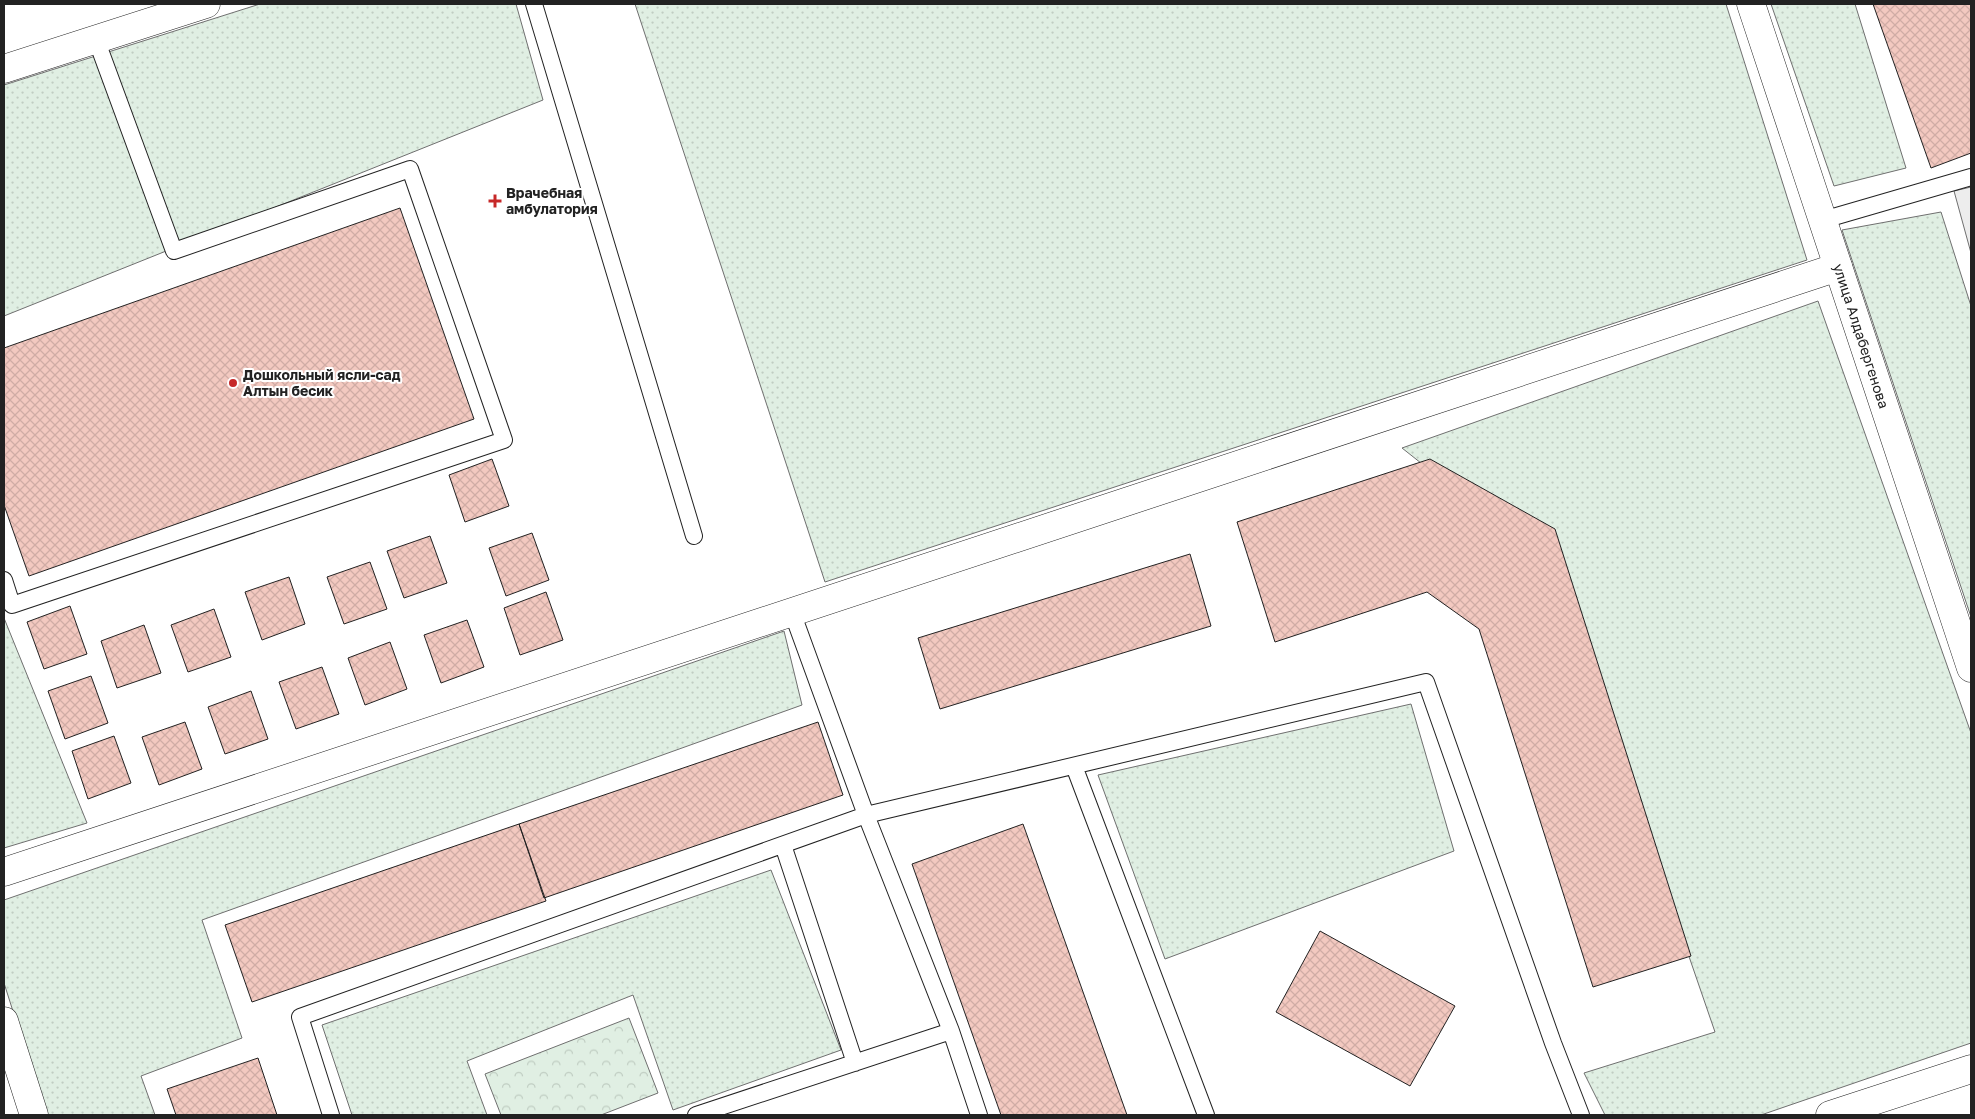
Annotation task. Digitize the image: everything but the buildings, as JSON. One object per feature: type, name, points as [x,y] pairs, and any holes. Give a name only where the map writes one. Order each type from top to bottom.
[{"type":"street","points":[[4,69],[206,4]]},
{"type":"street","name":"улица Алдабергенова","points":[[1751,4],[1971,668]]},
{"type":"street","points":[[4,872],[1838,267]]},
{"type":"street","points":[[4,1021],[34,1115]]},
{"type":"street","points":[[1830,1115],[1971,1069]]},
{"type":"lane","points":[[534,4],[694,536]]},
{"type":"lane","points":[[4,580],[12,605],[504,440],[410,169],[174,251],[96,40]]},
{"type":"lane","points":[[1823,220],[1971,177]]},
{"type":"lane","points":[[792,612],[866,815],[950,1031],[979,1115]]},
{"type":"lane","points":[[331,1115],[300,1017],[866,815],[1426,682],[1553,1043],[1575,1114]]},
{"type":"lane","points":[[1074,766],[1206,1115]]},
{"type":"lane","points":[[783,845],[855,1063]]},
{"type":"lane","points":[[696,1115],[950,1031]]},
{"type":"green space","points":[[260,4],[516,4],[543,100],[4,316],[4,85]]},
{"type":"green space","points":[[635,4],[1726,4],[1807,260],[825,582]]},
{"type":"green space","points":[[1771,4],[1855,4],[1906,168],[1834,186]]},
{"type":"green space","points":[[1941,212],[1971,306],[1971,617],[1842,230]]},
{"type":"green space","points":[[1818,301],[1971,733],[1971,1043],[1761,1115],[1605,1115],[1584,1073],[1715,1032],[1556,570],[1402,448]]},
{"type":"green space","points":[[4,618],[87,823],[4,848]]},
{"type":"green space","points":[[784,631],[802,705],[202,920],[242,1038],[141,1076],[155,1115],[46,1115],[4,983],[4,900]]},
{"type":"green space","points":[[1411,704],[1454,851],[1165,959],[1098,775]]},
{"type":"green space","points":[[771,870],[841,1050],[673,1110],[633,995],[467,1061],[487,1115],[352,1115],[322,1025]]},
{"type":"green space","points":[[629,1018],[658,1093],[601,1115],[501,1115],[485,1074]]},
{"type":"shaded area","points":[[1971,187],[1971,253],[1954,191]]},
{"type":"place","name":"Врачебная амбулатория","points":[[495,201]]},
{"type":"place","name":"Дошкольный ясли-сад Алтын бесик","points":[[233,383]]}]
